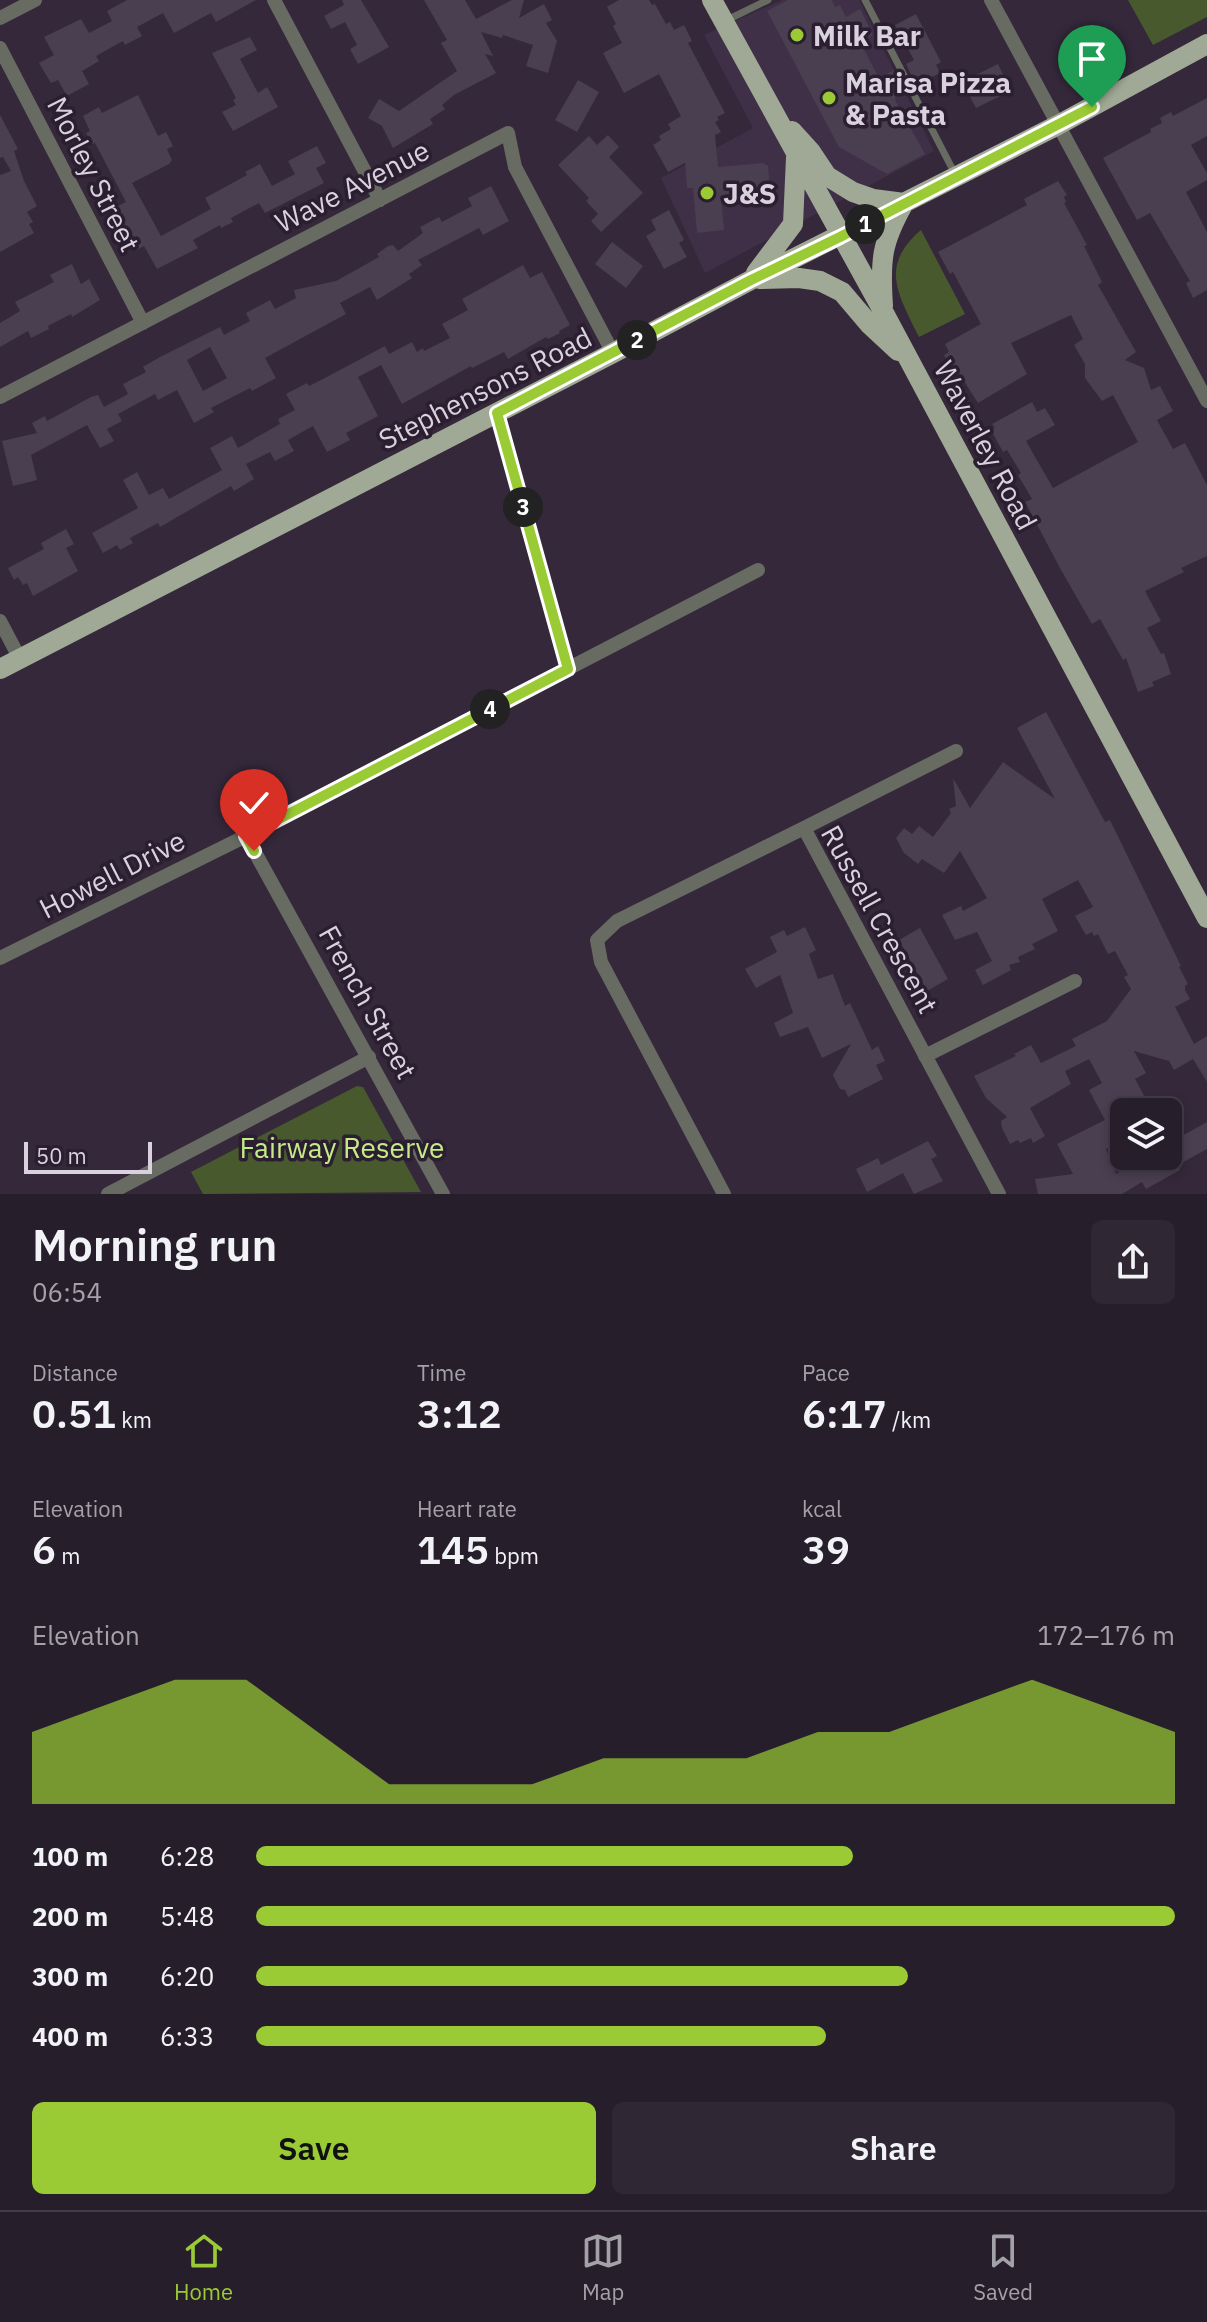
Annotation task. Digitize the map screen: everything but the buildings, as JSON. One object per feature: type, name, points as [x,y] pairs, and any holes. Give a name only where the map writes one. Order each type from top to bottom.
[{"type":"main road","name":"Waverley Road","points":[[712,0],[777,113],[840,237],[883,311],[1207,918]]},
{"type":"main road","name":"Stephensons Road","points":[[0,669],[751,280],[1058,125],[1207,44]]},
{"type":"main road","points":[[777,113],[827,176],[853,192],[873,199],[904,203],[887,232],[881,271],[883,311]]},
{"type":"main road","points":[[751,280],[793,224],[797,154]]},
{"type":"main road","points":[[751,280],[799,278],[820,281],[842,292],[870,325],[911,363]]},
{"type":"street","points":[[0,18],[35,0]]},
{"type":"street","points":[[274,0],[380,200]]},
{"type":"street","points":[[991,0],[1207,401]]},
{"type":"street","name":"Morley Street","points":[[0,48],[143,323]]},
{"type":"street","name":"Wave Avenue","points":[[0,397],[508,133],[515,167],[613,353]]},
{"type":"street","points":[[497,413],[568,669]]},
{"type":"street","name":"Howell Drive","points":[[0,958],[246,836],[758,570]]},
{"type":"street","points":[[0,621],[20,659]]},
{"type":"street","points":[[804,828],[956,751]]},
{"type":"street","name":"Russell Crescent","points":[[724,1194],[601,962],[597,940],[617,921],[804,828],[999,1194]]},
{"type":"street","name":"French Street","points":[[246,836],[443,1194]]},
{"type":"street","points":[[925,1056],[1075,981]]},
{"type":"street","points":[[108,1194],[369,1057]]},
{"type":"lane","points":[[723,21],[768,0]]},
{"type":"lane","points":[[865,0],[956,176]]},
{"type":"shaded area","points":[[782,0],[859,0],[934,151],[705,273],[661,178],[753,128],[704,35]]},
{"type":"green space","points":[[1128,0],[1207,0],[1207,17],[1153,45]]},
{"type":"green space","points":[[921,230],[965,314],[919,337],[899,294],[896,268],[908,243]]},
{"type":"green space","name":"Fairway Reserve","points":[[357,1086],[363,1087],[421,1192],[203,1194],[191,1172]]},
{"type":"place","name":"Milk Bar","points":[[797,35]]},
{"type":"place","name":"Marisa Pizza & Pasta","points":[[829,98]]},
{"type":"place","name":"J&S","points":[[707,193]]},
{"type":"route","points":[[254,851],[246,836],[568,669],[497,413],[1092,107]]}]
